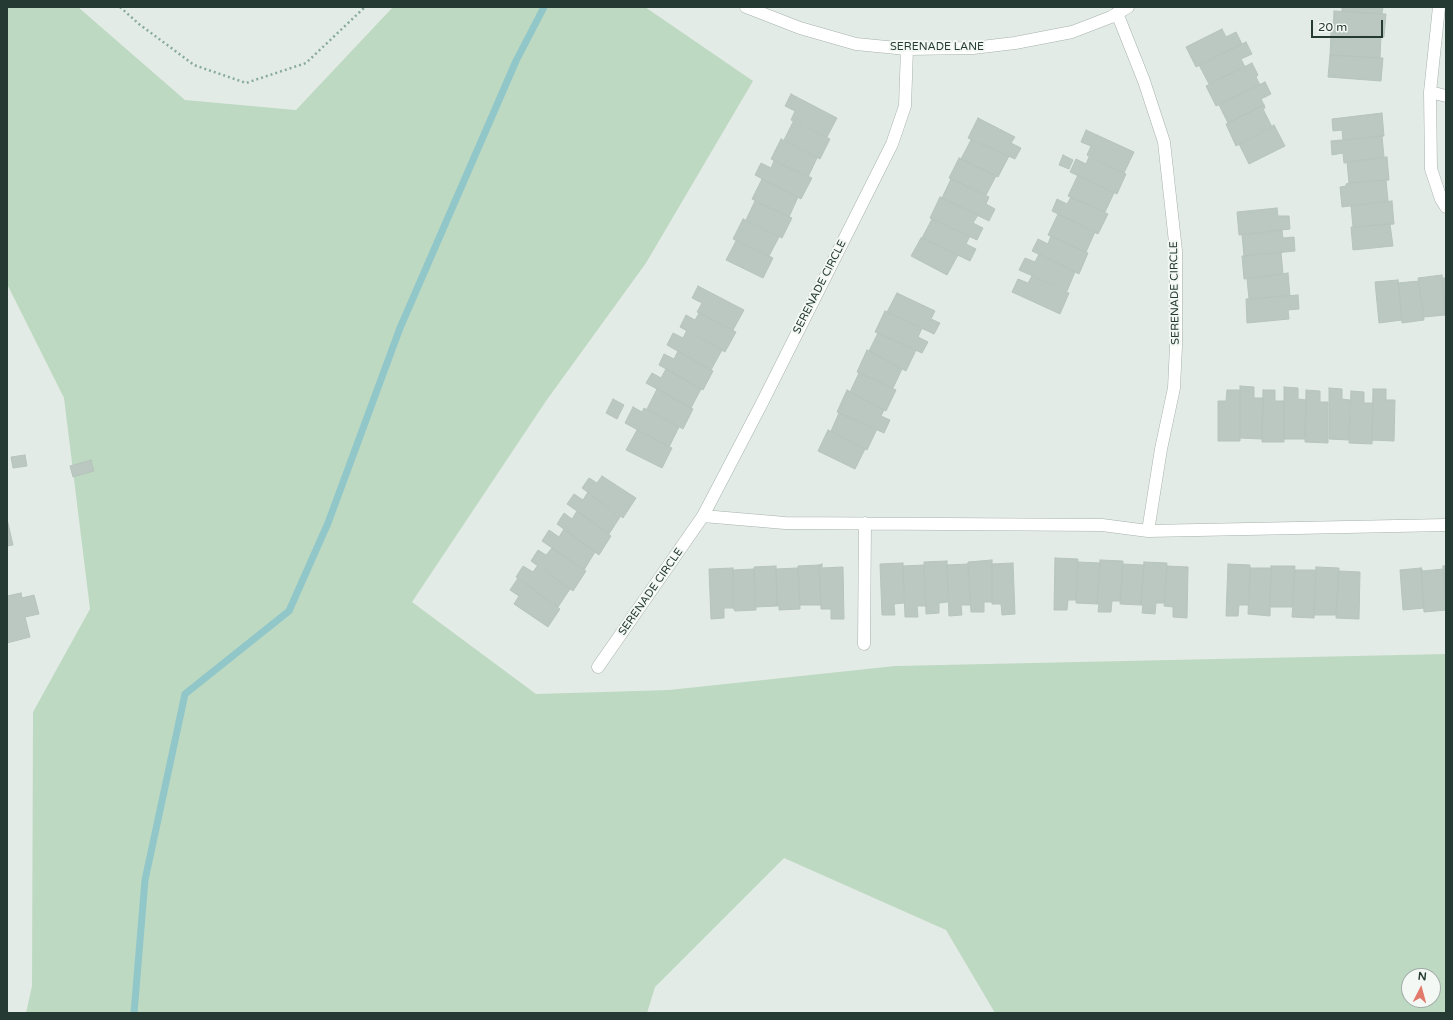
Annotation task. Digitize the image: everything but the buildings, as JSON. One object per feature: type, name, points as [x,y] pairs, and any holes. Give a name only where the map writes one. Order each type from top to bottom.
[{"type":"street","name":"SERENADE LANE","points":[[746,7],[800,28],[856,44],[907,49],[973,48],[1016,43],[1072,32],[1123,10]]},
{"type":"street","points":[[1439,7],[1430,92],[1431,169],[1441,199],[1446,207]]},
{"type":"street","name":"SERENADE CIRCLE","points":[[1123,10],[1164,142],[1176,251],[1176,346],[1174,388],[1161,449],[1148,531]]},
{"type":"street","name":"SERENADE CIRCLE","points":[[598,667],[703,516],[892,144],[905,106],[907,49]]},
{"type":"street","points":[[1430,92],[1446,96]]},
{"type":"street","points":[[703,516],[785,523],[1102,525],[1148,531],[1446,525]]},
{"type":"street","points":[[864,644],[865,523]]},
{"type":"path","points":[[120,7],[139,24],[194,65],[246,82],[306,63],[365,7]]},
{"type":"green space","points":[[7,7],[78,7],[185,100],[296,110],[393,7],[645,7],[753,81],[646,263],[546,401],[412,602],[536,694],[669,690],[895,666],[1446,654],[1446,1013],[995,1013],[946,930],[784,858],[655,987],[647,1013],[26,1013],[32,986],[33,712],[90,609],[64,398],[7,284]]},
{"type":"waterway","points":[[134,1013],[145,880],[185,694],[289,611],[328,523],[400,328],[516,61],[544,7]]}]
